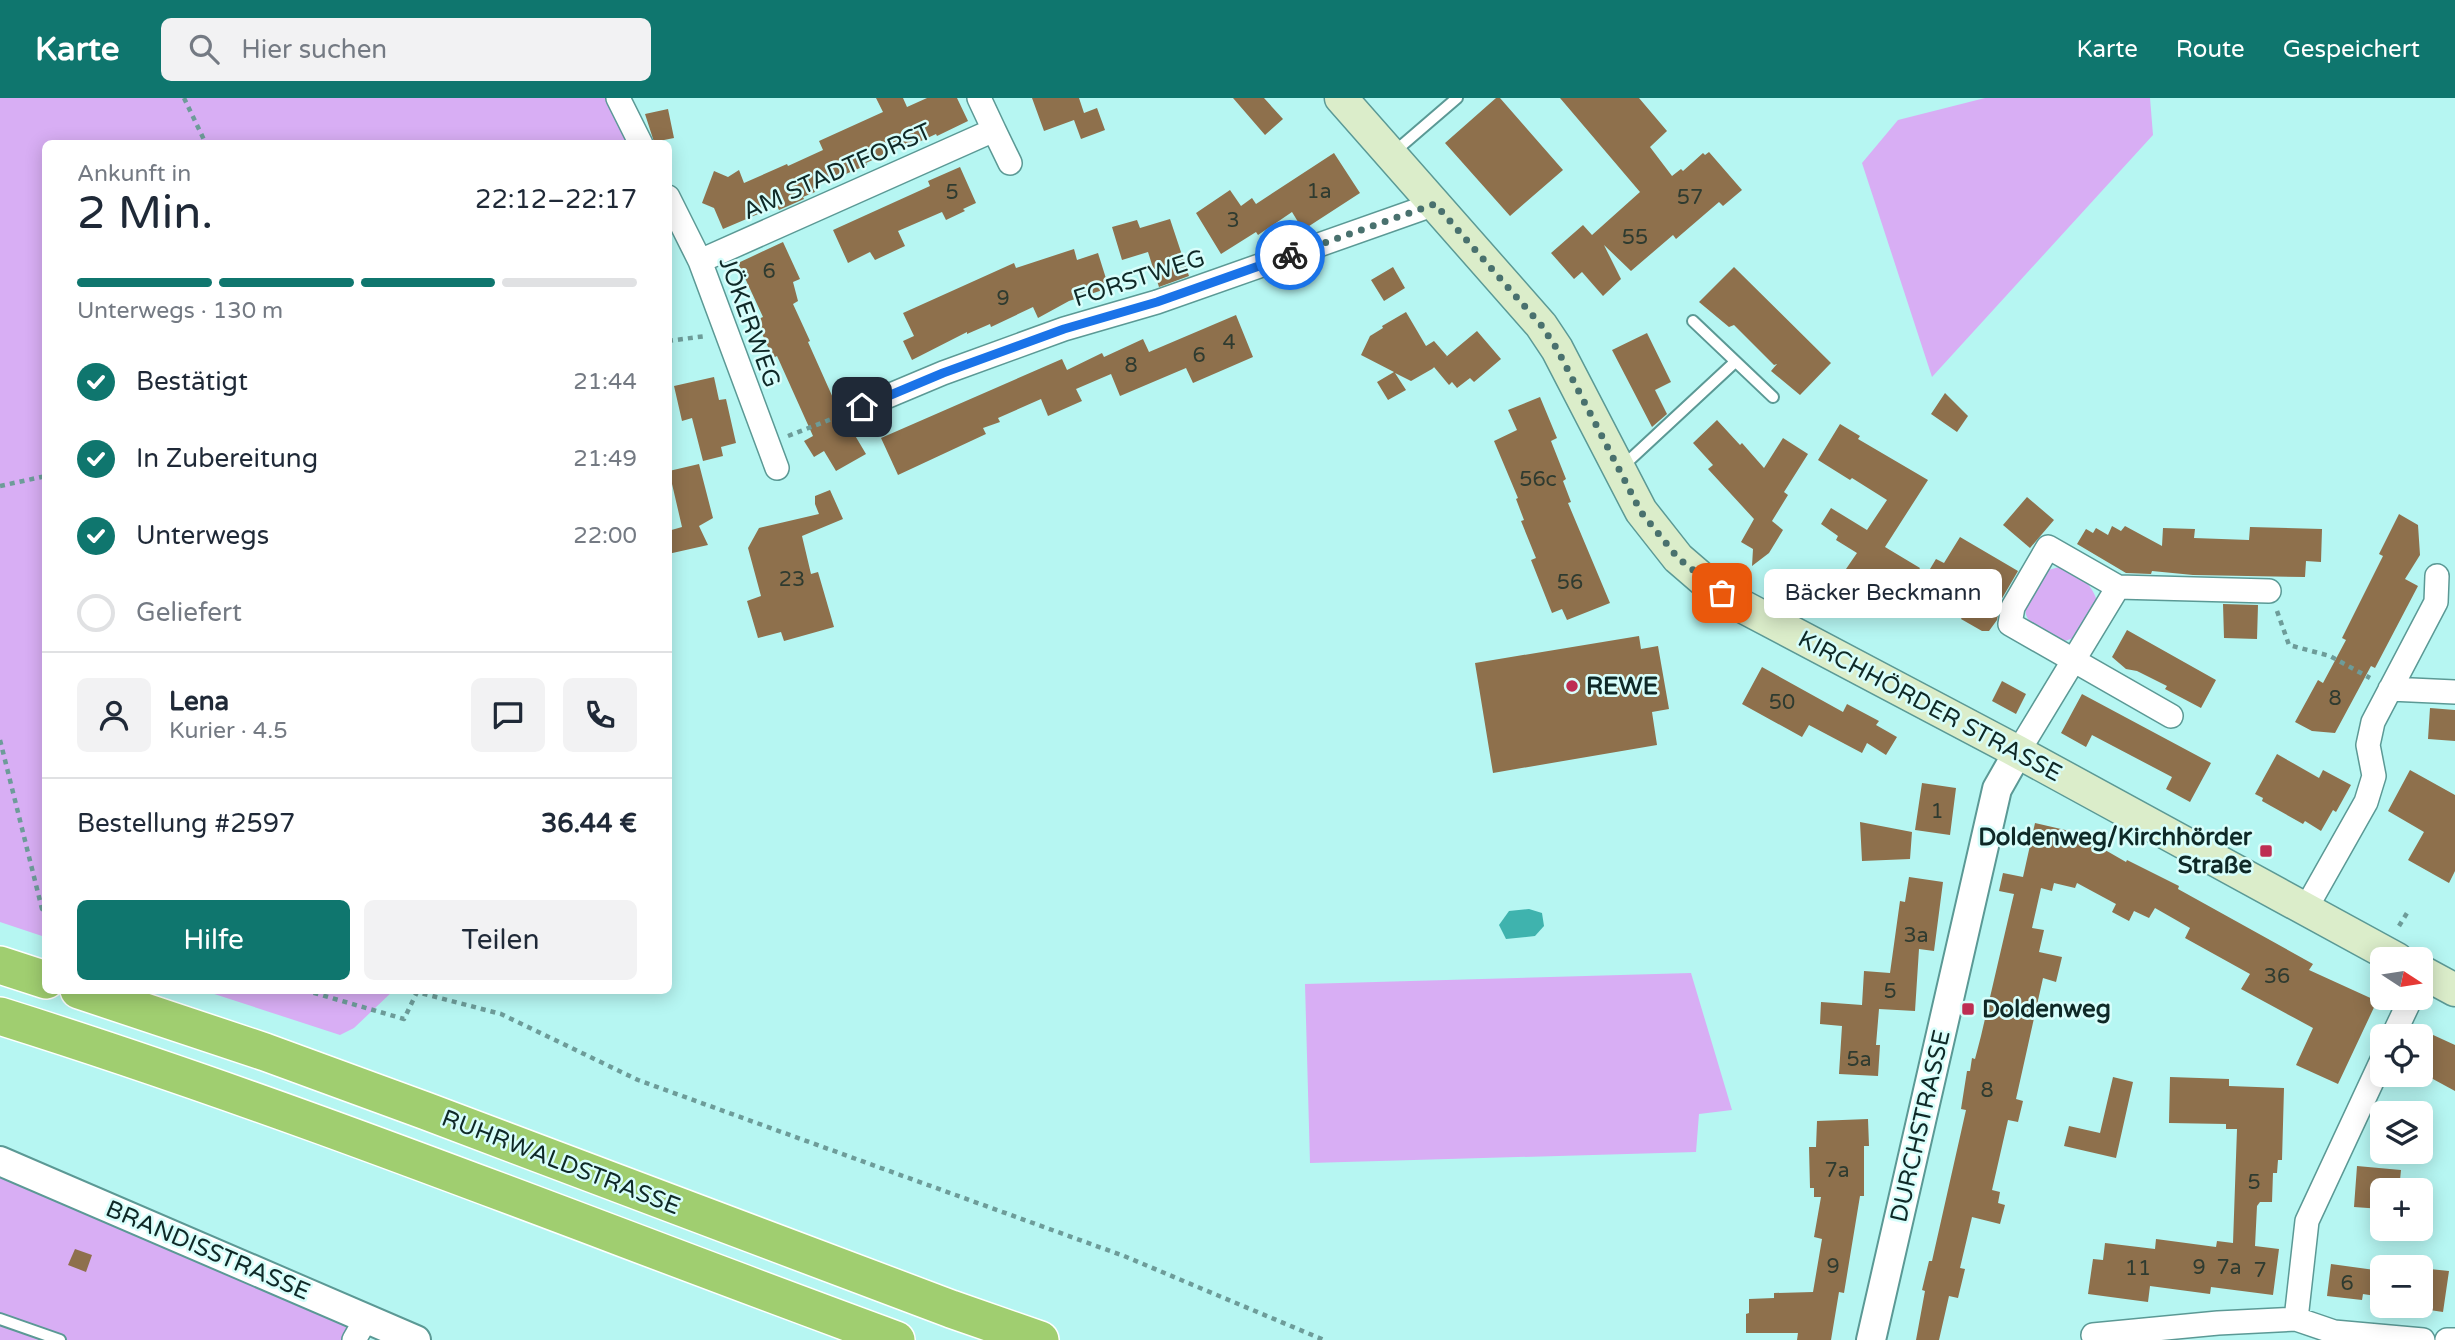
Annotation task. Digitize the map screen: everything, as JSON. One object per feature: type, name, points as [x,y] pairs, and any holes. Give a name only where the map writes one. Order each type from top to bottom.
[{"type":"highway","points":[[0,965],[42,979]]},
{"type":"highway","name":"RUHRWALDSTRASSE","points":[[91,994],[314,1070],[1040,1340]]},
{"type":"highway","points":[[0,1016],[116,1052],[896,1340]]},
{"type":"main road","name":"KIRCHHÖRDER STRASSE","points":[[1341,98],[1541,325],[1557,349],[1641,512],[1678,558],[1707,583],[1738,604],[2018,752],[2305,910],[2370,949]]},
{"type":"main road","name":"KIRCHHÖRDER STRASSE","points":[[2433,982],[2455,990]]},
{"type":"street","points":[[618,98],[640,140]]},
{"type":"street","points":[[979,98],[1010,163]]},
{"type":"street","name":"AM STADTFORST","points":[[700,261],[994,130]]},
{"type":"street","name":"FORSTWEG","points":[[862,407],[943,373],[1064,329],[1157,302],[1435,204]]},
{"type":"street","name":"JÖKERWEG","points":[[672,205],[700,261],[777,468]]},
{"type":"street","points":[[2171,716],[2010,624],[2013,607],[2048,547],[2118,587],[2269,591]]},
{"type":"street","points":[[2305,910],[2366,802],[2374,776],[2368,746],[2373,723],[2436,602],[2437,576]]},
{"type":"street","points":[[2018,752],[2118,587]]},
{"type":"street","points":[[2390,689],[2455,692]]},
{"type":"street","name":"DURCHSTRASSE","points":[[1871,1340],[1997,789],[2018,752]]},
{"type":"street","points":[[2295,1319],[2307,1221],[2370,1086]]},
{"type":"street","name":"BRANDISSTRASSE","points":[[0,1161],[360,1329],[416,1340]]},
{"type":"street","points":[[2093,1335],[2295,1319],[2334,1332],[2423,1340]]},
{"type":"street","points":[[2447,1340],[2455,1340]]},
{"type":"lane","points":[[1445,108],[1452,98]]},
{"type":"lane","points":[[1391,155],[1457,98]]},
{"type":"lane","points":[[1693,321],[1773,397]]},
{"type":"lane","points":[[1618,470],[1735,362]]},
{"type":"lane","points":[[0,1319],[60,1340]]},
{"type":"path","points":[[184,98],[203,140]]},
{"type":"path","points":[[672,340],[726,333]]},
{"type":"path","points":[[768,444],[862,407]]},
{"type":"path","points":[[0,486],[42,476]]},
{"type":"path","points":[[2269,591],[2289,645],[2330,656],[2390,689]]},
{"type":"path","points":[[0,740],[42,909]]},
{"type":"path","points":[[2399,926],[2407,912]]},
{"type":"path","points":[[318,994],[404,1019],[416,994]]},
{"type":"path","points":[[425,994],[500,1014],[638,1080],[1124,1256],[1324,1340]]},
{"type":"shaded area","points":[[0,98],[606,98],[628,140],[42,140],[42,936],[0,922]]},
{"type":"shaded area","points":[[1985,98],[2150,98],[2153,135],[1932,377],[1862,163],[1898,120]]},
{"type":"shaded area","points":[[2059,567],[2072,571],[2083,579],[2097,601],[2079,636],[2062,642],[2036,627],[2026,613],[2030,596],[2045,571]]},
{"type":"shaded area","points":[[1691,973],[1732,1110],[1699,1114],[1696,1152],[1310,1163],[1305,984]]},
{"type":"shaded area","points":[[214,994],[390,994],[354,1028],[340,1035]]},
{"type":"shaded area","points":[[0,1161],[366,1319],[354,1340],[0,1340]]},
{"type":"water","points":[[1529,909],[1542,913],[1544,926],[1535,936],[1506,939],[1499,925],[1509,911]]},
{"type":"building","points":[[876,98],[903,98],[907,107],[927,98],[957,98],[968,121],[908,147],[907,144],[813,188],[815,192],[803,197],[804,199],[779,210],[777,206],[723,229],[714,208],[702,203],[714,171],[728,177],[739,170],[744,183],[787,164],[788,166],[823,150],[819,141],[883,112]]},
{"type":"building","points":[[1032,98],[1079,98],[1084,113],[1097,108],[1105,130],[1081,139],[1074,120],[1044,131]]},
{"type":"building","points":[[1233,98],[1264,98],[1283,119],[1265,135]]},
{"type":"building","points":[[1496,98],[1500,98],[1563,170],[1510,216],[1445,143]]},
{"type":"building","points":[[1560,98],[1639,98],[1667,131],[1650,147],[1672,176],[1681,169],[1683,171],[1703,153],[1705,155],[1709,152],[1742,190],[1723,206],[1719,202],[1676,239],[1673,235],[1631,271],[1604,245],[1621,279],[1603,296],[1582,272],[1574,279],[1551,253],[1583,225],[1592,235],[1640,192]]},
{"type":"building","points":[[668,109],[674,138],[653,140],[645,114]]},
{"type":"building","points":[[1334,153],[1360,193],[1303,230],[1292,212],[1258,235],[1256,232],[1221,254],[1196,213],[1230,190],[1241,206],[1252,198],[1256,204]]},
{"type":"building","points":[[960,167],[976,203],[946,220],[942,212],[898,231],[905,246],[875,260],[870,252],[848,263],[833,230],[930,186],[928,181]]},
{"type":"building","points":[[1170,219],[1189,276],[1159,287],[1148,252],[1122,260],[1112,227],[1137,220],[1140,228]]},
{"type":"building","points":[[783,242],[800,279],[793,282],[798,301],[793,304],[842,418],[844,417],[866,454],[836,471],[824,451],[814,457],[804,441],[813,436],[777,356],[773,358],[756,320],[763,317],[738,263]]},
{"type":"building","points":[[1074,249],[1077,260],[1098,253],[1109,288],[1069,301],[1038,318],[1033,307],[991,327],[990,324],[967,332],[912,360],[903,341],[914,336],[903,313],[1014,263],[1016,268]]},
{"type":"building","points":[[1393,267],[1405,288],[1384,301],[1371,280]]},
{"type":"building","points":[[1734,267],[1831,363],[1800,395],[1771,371],[1777,364],[1774,365],[1734,325],[1729,327],[1699,302]]},
{"type":"building","points":[[1406,312],[1426,346],[1434,341],[1447,356],[1432,369],[1411,381],[1395,373],[1406,390],[1388,400],[1377,382],[1394,372],[1361,355],[1370,336]]},
{"type":"building","points":[[1236,315],[1253,357],[1193,383],[1186,368],[1120,396],[1111,374],[1076,389],[1082,401],[1048,416],[1041,399],[998,418],[1000,422],[983,428],[986,434],[898,475],[881,438],[1062,359],[1067,370],[1102,353],[1104,357],[1143,339],[1149,352]]},
{"type":"building","points":[[1477,331],[1501,359],[1474,382],[1470,378],[1457,388],[1452,382],[1449,385],[1434,367]]},
{"type":"building","points":[[1647,333],[1671,382],[1655,390],[1667,414],[1652,427],[1612,350]]},
{"type":"building","points":[[714,377],[719,400],[726,399],[736,443],[721,447],[723,456],[703,461],[692,418],[682,421],[674,386]]},
{"type":"building","points":[[1945,393],[1968,416],[1957,432],[1931,414]]},
{"type":"building","points":[[1540,397],[1557,438],[1551,441],[1566,479],[1563,481],[1571,502],[1568,503],[1610,603],[1567,620],[1562,609],[1552,613],[1531,560],[1536,558],[1521,521],[1524,520],[1516,499],[1518,498],[1494,441],[1517,430],[1508,410]]},
{"type":"building","points":[[1717,420],[1764,468],[1783,438],[1808,454],[1784,492],[1788,495],[1772,521],[1783,530],[1769,553],[1752,566],[1753,549],[1741,542],[1754,519],[1708,469],[1713,465],[1693,443]]},
{"type":"building","points":[[1840,424],[1860,436],[1858,439],[1928,480],[1885,547],[1920,568],[1898,606],[1873,591],[1876,587],[1846,569],[1857,553],[1836,540],[1838,536],[1821,524],[1831,508],[1867,530],[1887,500],[1818,460]]},
{"type":"building","points":[[699,464],[713,518],[699,526],[708,545],[672,553],[672,530],[682,527],[672,484],[672,470]]},
{"type":"building","points":[[830,490],[843,519],[802,536],[811,574],[818,572],[834,627],[784,641],[781,632],[758,638],[747,601],[761,596],[748,548],[759,528],[819,514],[815,496]]},
{"type":"building","points":[[2027,497],[2054,520],[2030,548],[2003,525]]},
{"type":"building","points":[[2399,514],[2418,525],[2420,555],[2405,579],[2418,586],[2375,668],[2371,666],[2335,733],[2312,731],[2295,722],[2318,680],[2323,683],[2346,640],[2342,638],[2383,556],[2379,554]]},
{"type":"building","points":[[2112,526],[2121,531],[2125,526],[2162,546],[2163,528],[2195,529],[2194,538],[2249,540],[2250,527],[2322,529],[2321,562],[2306,561],[2305,577],[2193,575],[2152,571],[2151,574],[2126,573],[2077,544],[2086,529],[2093,533],[2096,528],[2108,535]]},
{"type":"building","points":[[1960,537],[2018,571],[2001,600],[1997,620],[1989,631],[1982,631],[1961,619],[1966,610],[1921,584],[1936,559],[1944,563]]},
{"type":"building","points":[[2223,604],[2258,605],[2257,639],[2224,638]]},
{"type":"building","points":[[2127,630],[2216,680],[2201,708],[2165,689],[2167,686],[2137,671],[2126,669],[2112,657]]},
{"type":"building","name":"REWE","points":[[1639,636],[1641,649],[1658,646],[1669,709],[1652,712],[1657,745],[1493,773],[1475,663]]},
{"type":"building","points":[[1762,667],[1843,712],[1847,704],[1879,721],[1876,725],[1897,737],[1886,755],[1867,743],[1862,753],[1809,725],[1802,737],[1742,704]]},
{"type":"building","points":[[2002,681],[2026,694],[2016,714],[1992,701]]},
{"type":"building","points":[[2082,694],[2211,763],[2190,802],[2166,789],[2172,777],[2092,735],[2086,747],[2061,733]]},
{"type":"building","points":[[2430,708],[2455,710],[2455,741],[2428,739]]},
{"type":"building","points":[[2277,754],[2319,778],[2323,770],[2351,785],[2336,812],[2333,810],[2321,831],[2305,821],[2303,824],[2262,801],[2263,798],[2255,794]]},
{"type":"building","points":[[2410,770],[2455,795],[2455,871],[2449,883],[2408,860],[2424,832],[2388,811]]},
{"type":"building","points":[[1922,783],[1956,788],[1950,835],[1915,830]]},
{"type":"building","points":[[1860,822],[1912,832],[1910,859],[1862,861]]},
{"type":"building","points":[[2035,823],[2087,835],[2086,839],[2126,862],[2127,860],[2179,886],[2178,889],[2313,964],[2309,970],[2370,998],[2370,1010],[2373,1010],[2338,1084],[2296,1065],[2313,1028],[2241,989],[2250,974],[2185,938],[2190,928],[2155,908],[2149,918],[2134,911],[2129,921],[2112,912],[2116,904],[2077,883],[2075,888],[2054,883],[2052,891],[2041,888],[2032,928],[2044,930],[2039,952],[2062,957],[2056,982],[2043,978],[2016,1099],[2023,1101],[2018,1122],[2008,1120],[1992,1190],[2000,1192],[1998,1203],[2005,1205],[2000,1224],[1972,1217],[1960,1268],[1965,1269],[1958,1298],[1949,1296],[1939,1340],[1916,1340],[1925,1291],[1922,1290],[1929,1261],[1932,1261],[1966,1110],[1961,1109],[1967,1071],[1970,1071],[1972,1058],[1975,1059],[2014,894],[1999,891],[2003,873],[2023,877]]},
{"type":"building","points":[[1909,877],[1943,882],[1934,951],[1919,949],[1915,1011],[1879,1009],[1876,1045],[1880,1045],[1878,1076],[1839,1074],[1842,1026],[1820,1024],[1821,1002],[1862,1005],[1864,971],[1890,973],[1900,901],[1905,902]]},
{"type":"building","points":[[2433,1035],[2455,1045],[2455,1091],[2433,1079]]},
{"type":"building","points":[[2113,1077],[2133,1082],[2116,1158],[2064,1146],[2069,1126],[2100,1133]]},
{"type":"building","points":[[2170,1077],[2229,1079],[2229,1086],[2284,1088],[2282,1160],[2278,1160],[2277,1173],[2273,1173],[2272,1202],[2260,1202],[2257,1206],[2255,1246],[2279,1249],[2273,1295],[2211,1287],[2210,1294],[2150,1286],[2148,1302],[2088,1294],[2093,1259],[2103,1260],[2105,1243],[2155,1249],[2156,1239],[2216,1247],[2217,1241],[2233,1243],[2237,1129],[2226,1129],[2226,1124],[2169,1123]]},
{"type":"building","points":[[1868,1119],[1869,1146],[1864,1146],[1864,1196],[1860,1196],[1844,1293],[1839,1292],[1831,1340],[1797,1340],[1798,1333],[1746,1333],[1749,1299],[1774,1298],[1774,1293],[1813,1292],[1822,1239],[1814,1237],[1821,1197],[1814,1197],[1814,1188],[1810,1188],[1809,1147],[1816,1147],[1817,1121]]},
{"type":"building","points":[[2357,1166],[2401,1170],[2400,1178],[2370,1178],[2370,1208],[2354,1207]]},
{"type":"building","points":[[75,1249],[92,1255],[86,1272],[68,1265]]},
{"type":"building","points":[[2331,1264],[2370,1269],[2370,1295],[2363,1294],[2362,1300],[2327,1296]]},
{"type":"building","points":[[2433,1269],[2449,1271],[2443,1312],[2433,1310]]},
{"type":"way so far","points":[[1290,255],[1435,204],[1541,325],[1557,349],[1641,512],[1678,558],[1722,593]]},
{"type":"place","name":"Bäcker Beckmann","points":[[1722,593]]},
{"type":"place","name":"REWE","points":[[1572,686]]},
{"type":"place","name":"Doldenweg/Kirchhörder Straße","points":[[2266,851]]},
{"type":"place","name":"Doldenweg","points":[[1968,1009]]},
{"type":"route","points":[[862,407],[943,373],[1064,329],[1157,302],[1290,255]]}]
